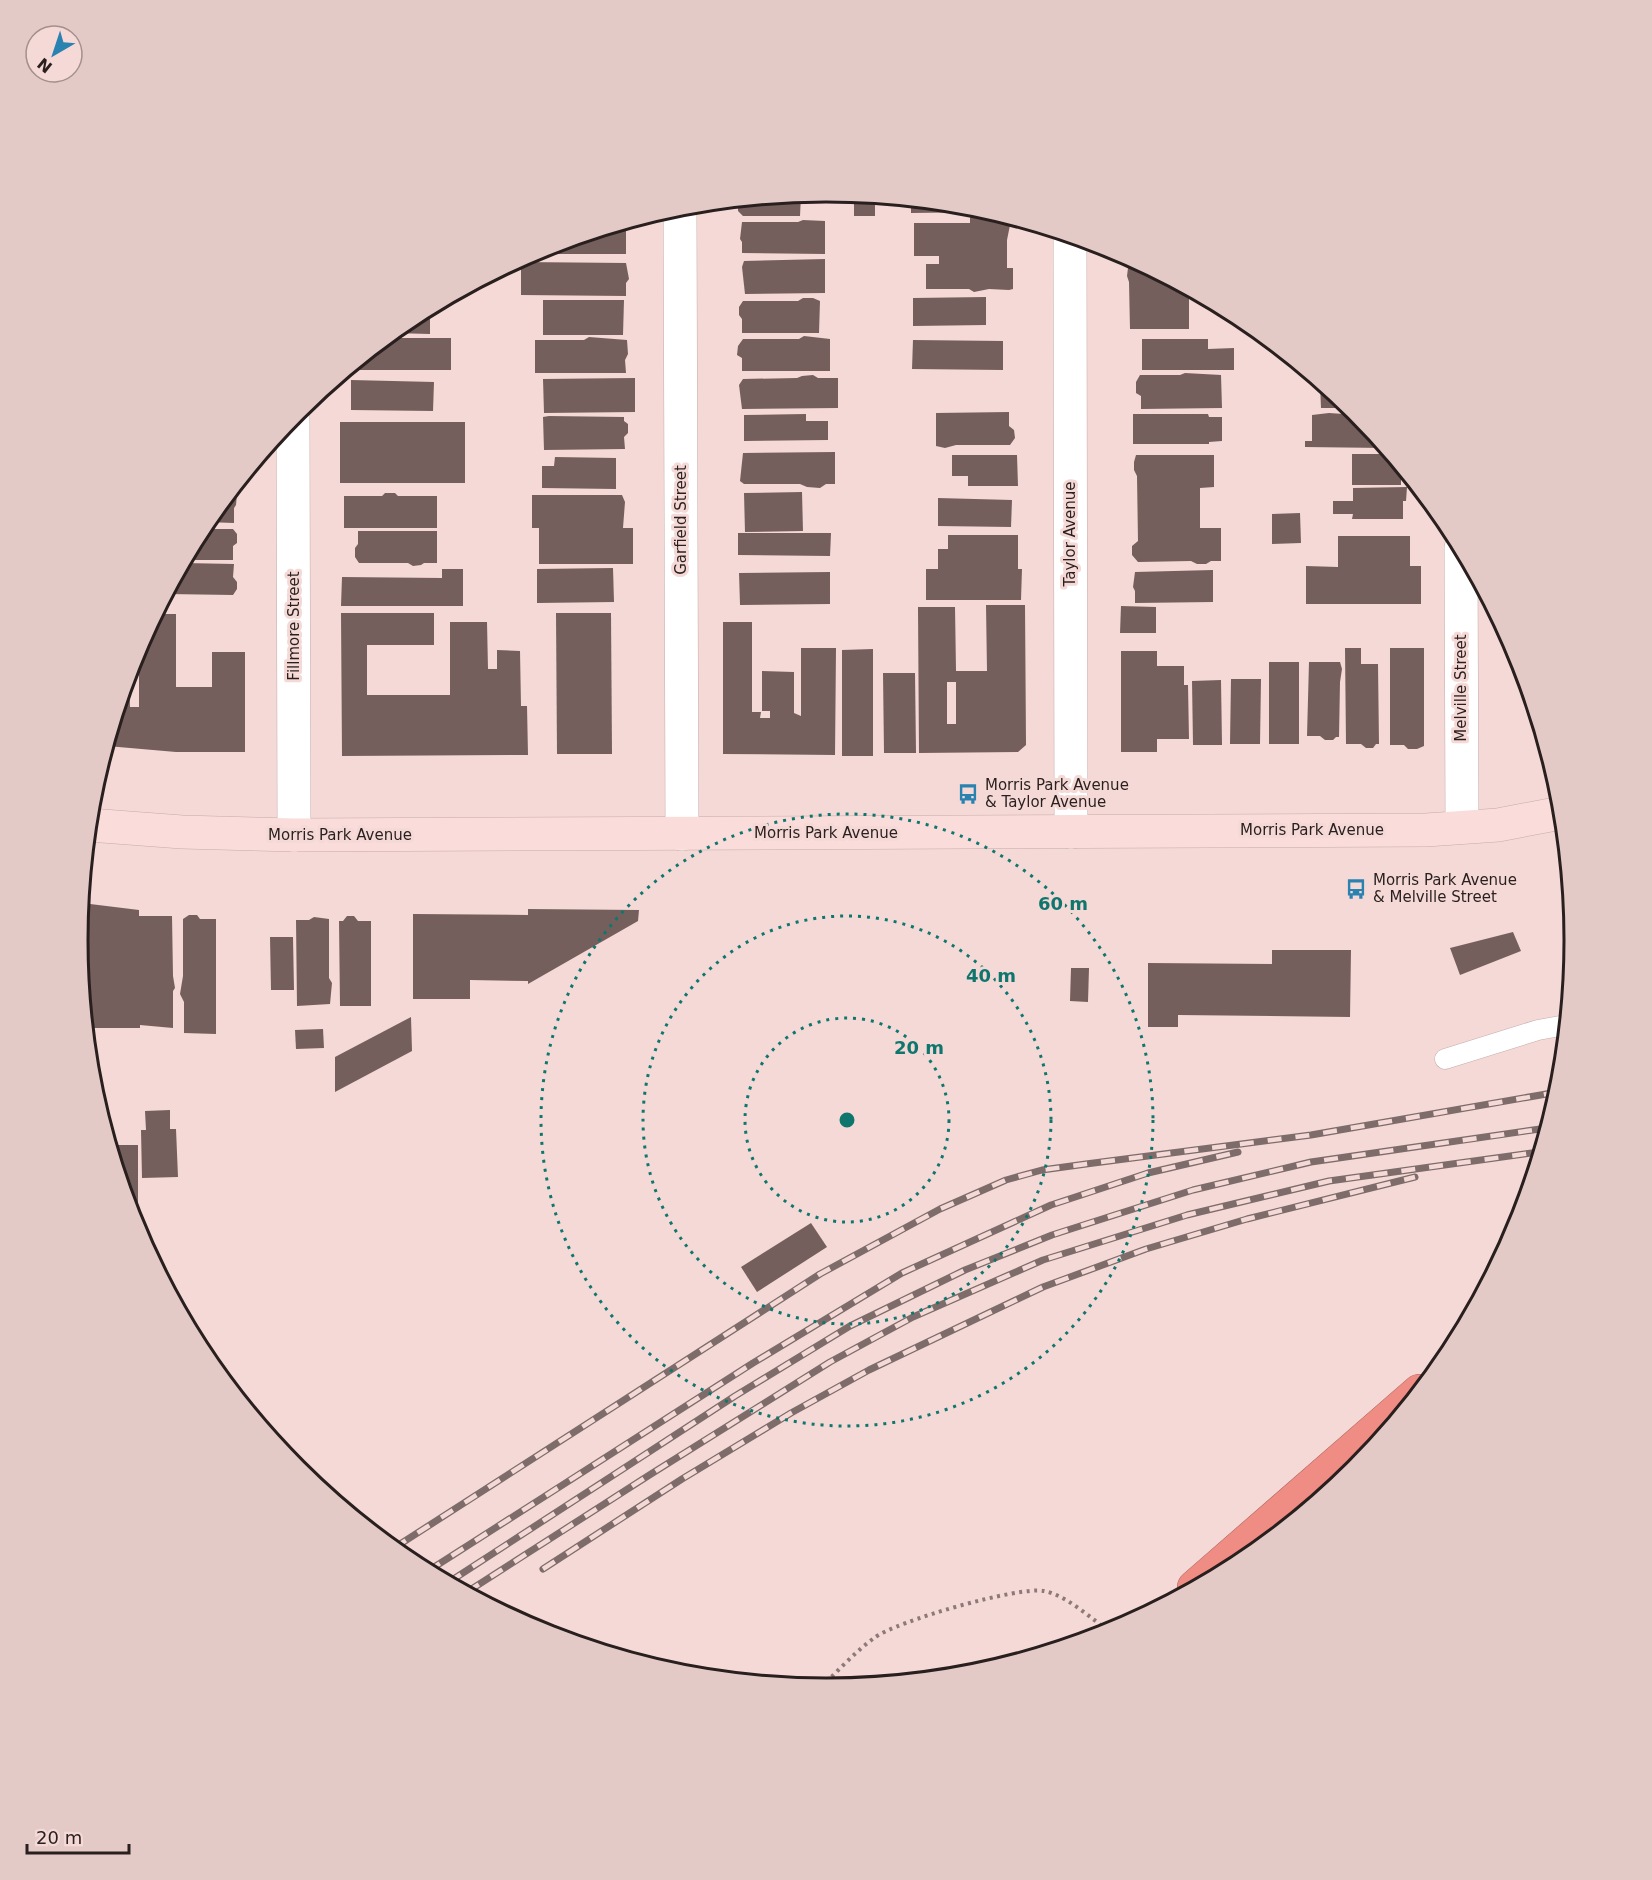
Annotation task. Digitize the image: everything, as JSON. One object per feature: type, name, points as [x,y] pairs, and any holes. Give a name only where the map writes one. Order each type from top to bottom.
[{"type":"highway","points":[[1225,1560],[1383,1422]]},
{"type":"main road","name":"Morris Park Avenue","points":[[98,826],[171,832],[294,835],[1426,830],[1498,825],[1552,815]]},
{"type":"street","name":"Garfield Street","points":[[680,217],[682,834]]},
{"type":"street","name":"Taylor Avenue","points":[[1070,245],[1071,831]]},
{"type":"street","name":"Fillmore Street","points":[[293,432],[294,835]]},
{"type":"street","name":"Melville Street","points":[[1461,565],[1462,828]]},
{"type":"lane","points":[[1445,1059],[1538,1030],[1558,1026]]},
{"type":"path","points":[[832,1678],[876,1637],[918,1617],[1017,1592],[1044,1591],[1069,1602],[1099,1624]]},
{"type":"building","points":[[801,203],[800,216],[743,216],[738,208]]},
{"type":"building","points":[[854,203],[875,204],[875,216],[854,216]]},
{"type":"building","points":[[911,208],[944,213],[911,213]]},
{"type":"building","points":[[970,217],[1010,226],[1007,240],[1007,268],[1013,268],[1013,289],[989,289],[974,292],[969,289],[926,289],[926,264],[939,264],[939,256],[914,256],[914,223],[970,223]]},
{"type":"building","points":[[803,220],[825,221],[825,254],[742,253],[740,239],[742,222],[798,222]]},
{"type":"building","points":[[626,231],[626,254],[557,254]]},
{"type":"building","points":[[825,259],[825,293],[745,294],[742,267],[744,261]]},
{"type":"building","points":[[537,262],[626,263],[629,279],[626,283],[626,296],[521,295],[521,269]]},
{"type":"building","points":[[1128,268],[1189,298],[1189,329],[1130,329]]},
{"type":"building","points":[[986,297],[986,325],[913,326],[913,298]]},
{"type":"building","points":[[803,298],[820,301],[819,333],[742,333],[739,307],[743,301],[798,301]]},
{"type":"building","points":[[543,300],[624,300],[623,335],[543,335]]},
{"type":"building","points":[[430,318],[430,334],[407,333]]},
{"type":"building","points":[[804,336],[830,339],[830,371],[742,371],[742,358],[737,355],[738,346],[743,339],[799,339]]},
{"type":"building","points":[[589,337],[627,340],[626,373],[535,373],[535,340],[584,340]]},
{"type":"building","points":[[401,338],[451,338],[451,370],[359,370]]},
{"type":"building","points":[[1142,339],[1208,339],[1208,349],[1234,348],[1234,370],[1142,370]]},
{"type":"building","points":[[913,340],[1003,341],[1003,370],[912,369]]},
{"type":"building","points":[[1185,373],[1221,375],[1222,408],[1141,409],[1141,396],[1136,393],[1136,382],[1140,375]]},
{"type":"building","points":[[813,375],[818,378],[838,378],[838,408],[742,409],[739,385],[743,379],[797,378]]},
{"type":"building","points":[[635,378],[635,412],[544,413],[543,379]]},
{"type":"building","points":[[351,380],[434,382],[433,411],[351,410]]},
{"type":"building","points":[[1320,394],[1335,408],[1321,408]]},
{"type":"building","points":[[1009,412],[1009,426],[1014,430],[1015,438],[1010,445],[956,445],[945,448],[936,446],[936,413]]},
{"type":"building","points":[[806,414],[806,421],[828,421],[828,440],[744,441],[744,415]]},
{"type":"building","points":[[1133,414],[1208,414],[1209,417],[1222,417],[1222,441],[1209,442],[1209,444],[1133,444]]},
{"type":"building","points":[[1342,414],[1374,448],[1305,447],[1305,441],[1312,441],[1312,415]]},
{"type":"building","points":[[543,417],[624,417],[624,421],[628,424],[628,433],[624,437],[625,449],[544,450]]},
{"type":"building","points":[[340,422],[465,422],[465,483],[340,483]]},
{"type":"building","points":[[835,452],[835,484],[826,484],[820,488],[800,484],[744,484],[740,481],[743,453]]},
{"type":"building","points":[[1352,454],[1380,454],[1401,479],[1401,485],[1352,485]]},
{"type":"building","points":[[952,455],[1017,455],[1018,486],[968,486],[968,476],[952,476]]},
{"type":"building","points":[[1136,455],[1214,455],[1214,487],[1200,488],[1200,528],[1221,528],[1221,561],[1211,561],[1206,564],[1191,561],[1138,562],[1132,555],[1132,546],[1138,541],[1137,476],[1134,470]]},
{"type":"building","points":[[555,457],[616,458],[616,489],[542,488],[542,466],[554,466]]},
{"type":"building","points":[[1407,487],[1406,501],[1403,501],[1403,519],[1352,519],[1353,514],[1333,514],[1333,501],[1353,501],[1353,488]]},
{"type":"building","points":[[802,492],[803,531],[745,532],[744,493]]},
{"type":"building","points":[[385,493],[395,493],[398,496],[437,496],[437,528],[344,528],[344,496],[382,496]]},
{"type":"building","points":[[532,495],[622,495],[625,502],[623,528],[633,528],[633,564],[539,564],[539,528],[532,528]]},
{"type":"building","points":[[237,497],[234,508],[234,523],[218,522]]},
{"type":"building","points":[[938,498],[1012,500],[1011,527],[938,526]]},
{"type":"building","points":[[1300,513],[1301,543],[1272,544],[1272,514]]},
{"type":"building","points":[[214,529],[233,529],[237,534],[237,543],[233,546],[233,560],[194,560]]},
{"type":"building","points":[[358,531],[437,531],[437,563],[413,566],[408,563],[359,563],[355,557]]},
{"type":"building","points":[[738,533],[831,533],[830,556],[738,555]]},
{"type":"building","points":[[948,535],[1018,535],[1018,569],[1022,569],[1021,600],[926,600],[926,569],[938,569],[938,549],[948,549]]},
{"type":"building","points":[[1338,536],[1410,536],[1410,566],[1421,566],[1421,604],[1306,604],[1306,566],[1338,567]]},
{"type":"building","points":[[192,563],[234,564],[233,577],[237,582],[237,589],[233,595],[175,594]]},
{"type":"building","points":[[613,568],[614,602],[537,603],[537,569]]},
{"type":"building","points":[[442,569],[463,569],[463,606],[341,606],[342,577],[442,578]]},
{"type":"building","points":[[1213,570],[1213,602],[1135,603],[1133,587],[1135,572]]},
{"type":"building","points":[[830,572],[830,604],[740,605],[739,573]]},
{"type":"building","points":[[986,605],[1025,605],[1026,745],[1018,752],[919,753],[918,607],[955,607],[956,671],[987,671]],"holes":[[[947,682],[956,682],[956,724],[947,724]]]},
{"type":"building","points":[[1121,606],[1156,607],[1156,633],[1120,633]]},
{"type":"building","points":[[341,613],[434,613],[434,645],[367,645],[367,695],[450,695],[450,622],[487,622],[488,669],[497,669],[497,650],[520,651],[521,706],[527,706],[528,755],[342,756]]},
{"type":"building","points":[[556,613],[611,613],[612,754],[557,754]]},
{"type":"building","points":[[165,614],[176,614],[176,687],[212,687],[212,652],[245,652],[245,752],[176,752],[115,747],[130,698],[130,707],[139,707],[139,674]]},
{"type":"building","points":[[723,622],[752,622],[752,712],[761,712],[760,718],[770,718],[770,711],[762,711],[762,671],[794,672],[794,713],[801,716],[801,648],[836,648],[835,755],[723,754]]},
{"type":"building","points":[[1345,648],[1361,648],[1361,664],[1378,664],[1379,744],[1373,748],[1366,748],[1361,744],[1346,744]]},
{"type":"building","points":[[1390,648],[1424,648],[1424,746],[1417,749],[1408,749],[1404,745],[1390,745]]},
{"type":"building","points":[[873,649],[873,756],[842,756],[842,650]]},
{"type":"building","points":[[1121,651],[1157,651],[1157,666],[1184,666],[1184,685],[1188,685],[1189,739],[1157,739],[1157,752],[1121,752]]},
{"type":"building","points":[[1269,662],[1299,662],[1299,744],[1269,744]]},
{"type":"building","points":[[1309,662],[1340,662],[1342,669],[1339,737],[1333,740],[1325,740],[1320,736],[1307,736]]},
{"type":"building","points":[[883,673],[915,673],[916,753],[884,753]]},
{"type":"building","points":[[1231,679],[1261,679],[1260,744],[1230,744]]},
{"type":"building","points":[[1221,680],[1222,745],[1193,745],[1192,681]]},
{"type":"building","points":[[90,904],[139,910],[139,916],[172,916],[175,988],[173,991],[173,1028],[140,1025],[140,1028],[94,1028],[88,940]]},
{"type":"building","points":[[528,909],[639,910],[638,921],[528,984],[528,981],[470,980],[470,999],[413,999],[413,914],[528,915]]},
{"type":"building","points":[[189,915],[197,915],[200,919],[216,919],[216,1034],[184,1033],[184,1002],[180,994],[183,976],[183,919]]},
{"type":"building","points":[[347,916],[354,916],[358,921],[371,921],[371,1006],[340,1006],[339,921],[343,921]]},
{"type":"building","points":[[314,917],[329,919],[329,978],[332,983],[330,1004],[297,1006],[296,920],[309,920]]},
{"type":"building","points":[[1513,932],[1521,951],[1460,975],[1450,948]]},
{"type":"building","points":[[270,937],[293,937],[294,990],[271,990]]},
{"type":"building","points":[[1272,950],[1351,950],[1350,1017],[1178,1015],[1178,1027],[1148,1027],[1148,963],[1272,964]]},
{"type":"building","points":[[1071,968],[1089,968],[1088,1002],[1070,1001]]},
{"type":"building","points":[[411,1017],[412,1051],[335,1092],[335,1057]]},
{"type":"building","points":[[323,1029],[324,1048],[296,1049],[295,1030]]},
{"type":"building","points":[[170,1110],[170,1129],[176,1129],[178,1177],[142,1178],[141,1130],[146,1130],[145,1111]]},
{"type":"building","points":[[118,1145],[138,1145],[138,1203],[128,1177]]},
{"type":"building","points":[[811,1223],[827,1247],[757,1292],[741,1267]]},
{"type":"railway","points":[[402,1543],[820,1274],[940,1209],[1006,1180],[1042,1170],[1311,1135],[1547,1094]]},
{"type":"railway","points":[[455,1578],[735,1396],[850,1326],[965,1270],[1052,1235],[1193,1190],[1311,1162],[1538,1129]]},
{"type":"railway","points":[[436,1566],[753,1363],[902,1273],[1051,1205],[1148,1173],[1238,1152]]},
{"type":"railway","points":[[474,1588],[830,1362],[913,1317],[1043,1260],[1187,1215],[1329,1181],[1531,1153]]},
{"type":"railway","points":[[543,1569],[682,1479],[791,1413],[869,1370],[1043,1287],[1146,1249],[1247,1219],[1415,1177]]},
{"type":"place","name":"Morris Park Avenue & Taylor Avenue","points":[[968,794]]},
{"type":"place","name":"Morris Park Avenue & Melville Street","points":[[1356,889]]}]
